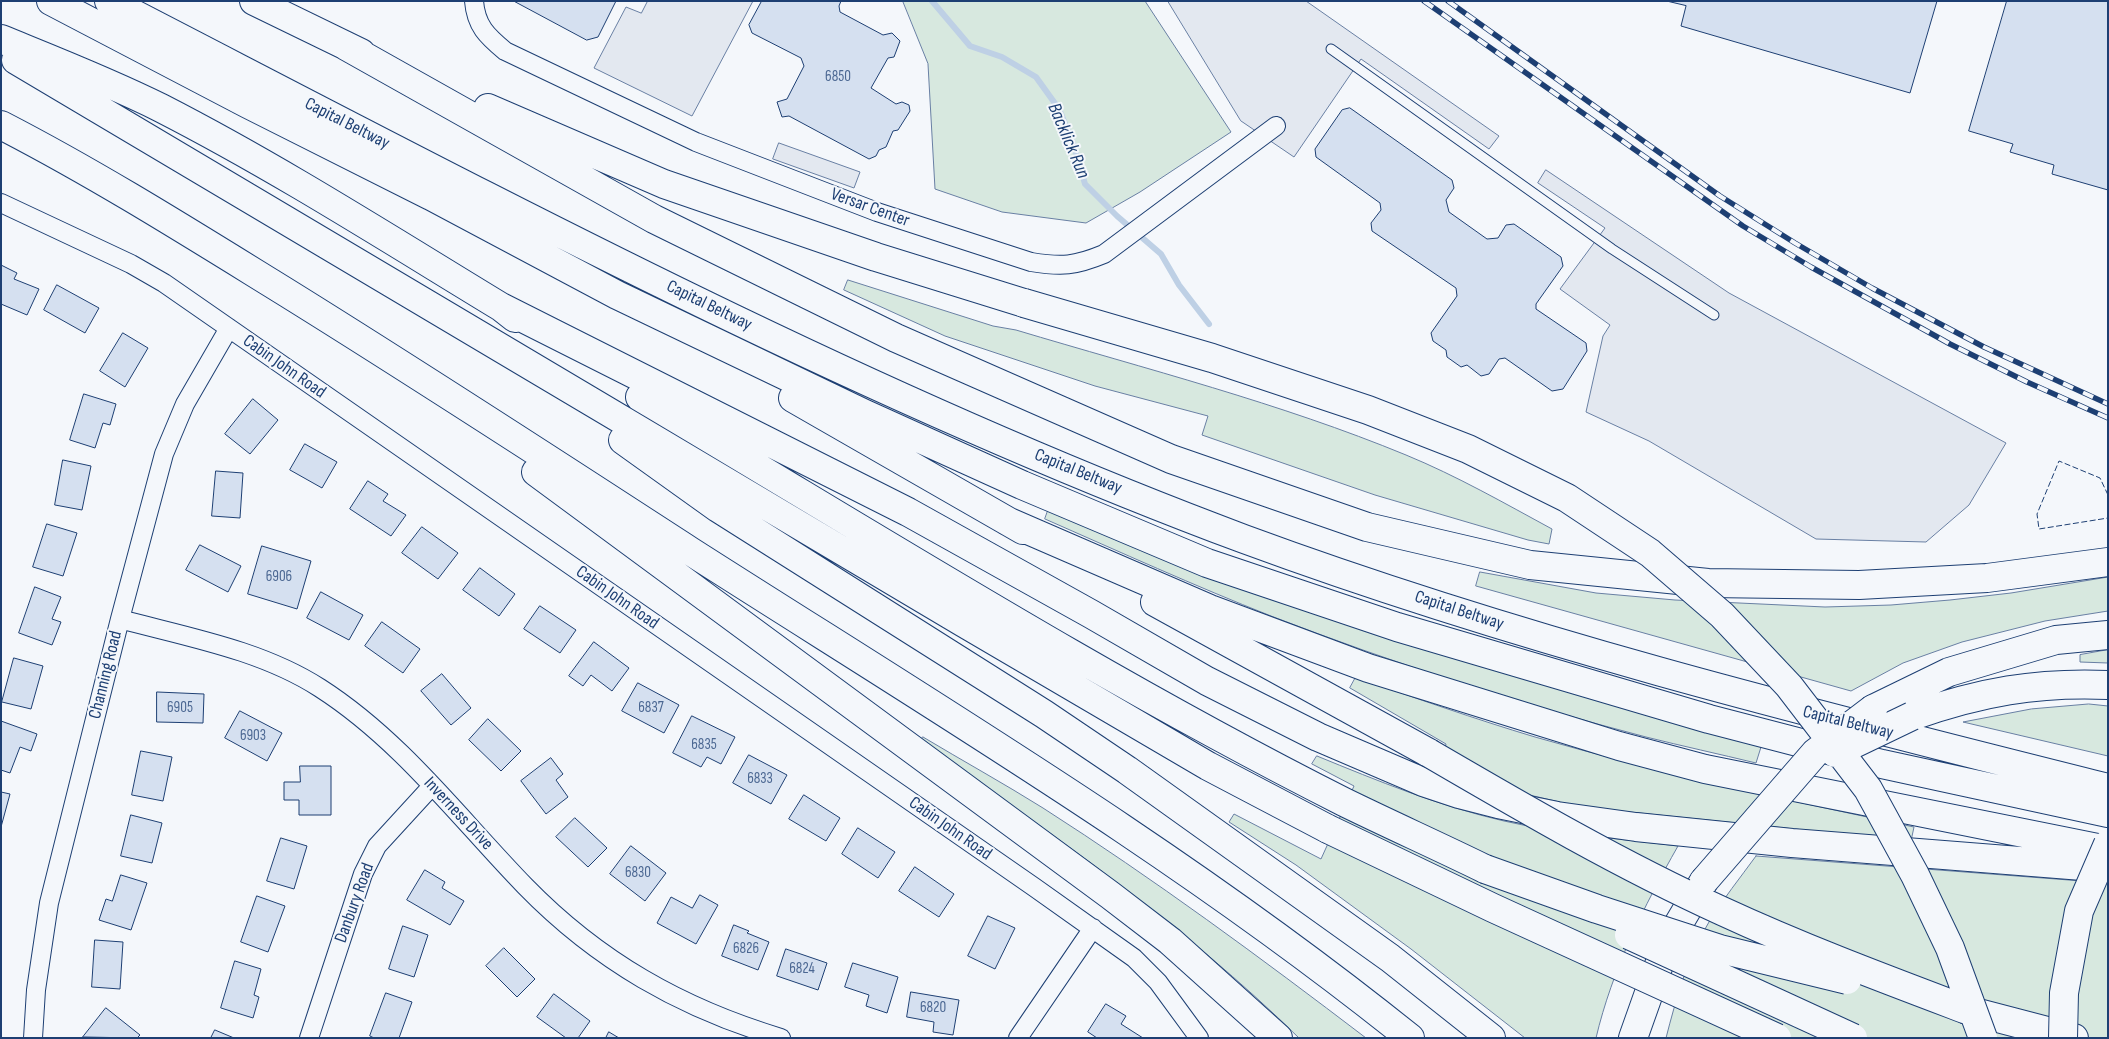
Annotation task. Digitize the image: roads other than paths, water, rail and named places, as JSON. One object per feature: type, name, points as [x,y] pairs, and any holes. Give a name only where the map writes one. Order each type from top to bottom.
[{"type":"highway","points":[[51,1],[248,104],[431,196],[617,295],[1006,521],[1429,753],[1554,824],[1720,910],[1819,954],[1967,1010]]},
{"type":"highway","name":"Capital Beltway","points":[[109,1],[545,226],[811,355],[1000,440],[1154,503],[1255,542],[1496,624],[1783,707],[2108,788]]},
{"type":"highway","points":[[254,1],[346,46],[664,184],[876,258],[1212,358],[1368,410],[1468,449],[1567,498],[1650,553],[1722,614],[1789,686],[1868,789],[1915,875],[1950,948],[1983,1038]]},
{"type":"highway","points":[[1,39],[83,72],[160,108],[263,163],[501,307],[908,512],[1067,600],[1206,681],[1318,737],[1423,782],[1498,804],[1557,816],[1636,827],[1792,843],[2108,868]]},
{"type":"highway","points":[[346,46],[654,219],[896,338],[1171,459],[1367,528],[1530,565],[1708,583],[1859,585],[1967,579],[2108,562]]},
{"type":"highway","points":[[1,52],[136,130],[1199,761],[1328,829],[1493,908],[1777,1038]]},
{"type":"highway","points":[[1,125],[97,177],[332,321],[1004,750],[1178,867],[1250,918],[1410,1038]]},
{"type":"highway","points":[[617,295],[863,413],[1022,485],[1207,563],[1397,627],[1709,719],[1882,764],[2108,813]]},
{"type":"highway","points":[[501,307],[548,342],[837,514],[925,569],[1133,688],[1346,803],[1853,1038]]},
{"type":"highway","points":[[332,321],[1170,940],[1278,1038]]},
{"type":"highway","points":[[474,332],[718,508],[1044,714],[1127,770],[1390,958],[1491,1038]]},
{"type":"highway","points":[[1006,521],[1210,609],[1368,668],[1619,746],[1705,769],[2108,850]]},
{"type":"highway","points":[[1634,1038],[1666,945],[1704,880],[1815,753],[1873,709],[1949,672],[2056,640],[2108,635]]},
{"type":"highway","points":[[1758,817],[1835,753],[1912,716],[1979,695],[2018,688],[2068,684],[2108,685]]},
{"type":"highway","points":[[2063,1038],[2064,993],[2079,911],[2108,844]]},
{"type":"highway","points":[[1485,869],[1597,909],[1720,949],[2074,1038]]},
{"type":"street","name":"Versar Center","points":[[474,1],[474,10],[484,34],[505,51],[696,142],[877,212],[1031,262],[1056,266],[1082,263],[1104,254],[1276,126]]},
{"type":"street","name":"Cabin John Road","points":[[1,203],[131,264],[164,283],[1093,928],[1134,958],[1148,971],[1199,1038]]},
{"type":"street","name":"Channing Road","points":[[33,1038],[36,990],[49,903],[120,619],[164,454],[185,404],[229,328]]},
{"type":"street","name":"Inverness Drive","points":[[120,619],[233,649],[284,668],[319,688],[355,713],[386,739],[526,887],[568,926],[610,958],[658,988],[697,1008],[737,1025],[781,1038]]},
{"type":"street","name":"Danbury Road","points":[[309,1038],[363,874],[377,846],[432,786]]},
{"type":"street","points":[[1018,1038],[1093,928]]},
{"type":"lane","points":[[1331,49],[1612,249],[1714,315]]},
{"type":"waterway","name":"Backlick Run","points":[[932,1],[970,46],[1002,57],[1036,77],[1059,109],[1074,146],[1085,184],[1117,216],[1161,254],[1179,285],[1209,324]]},
{"type":"railway","points":[[1424,1],[1743,226],[1811,267],[1950,344],[2027,382],[2108,418]]},
{"type":"railway","points":[[1448,1],[1720,196],[1795,243],[1872,288],[1984,347],[2108,404]]}]
